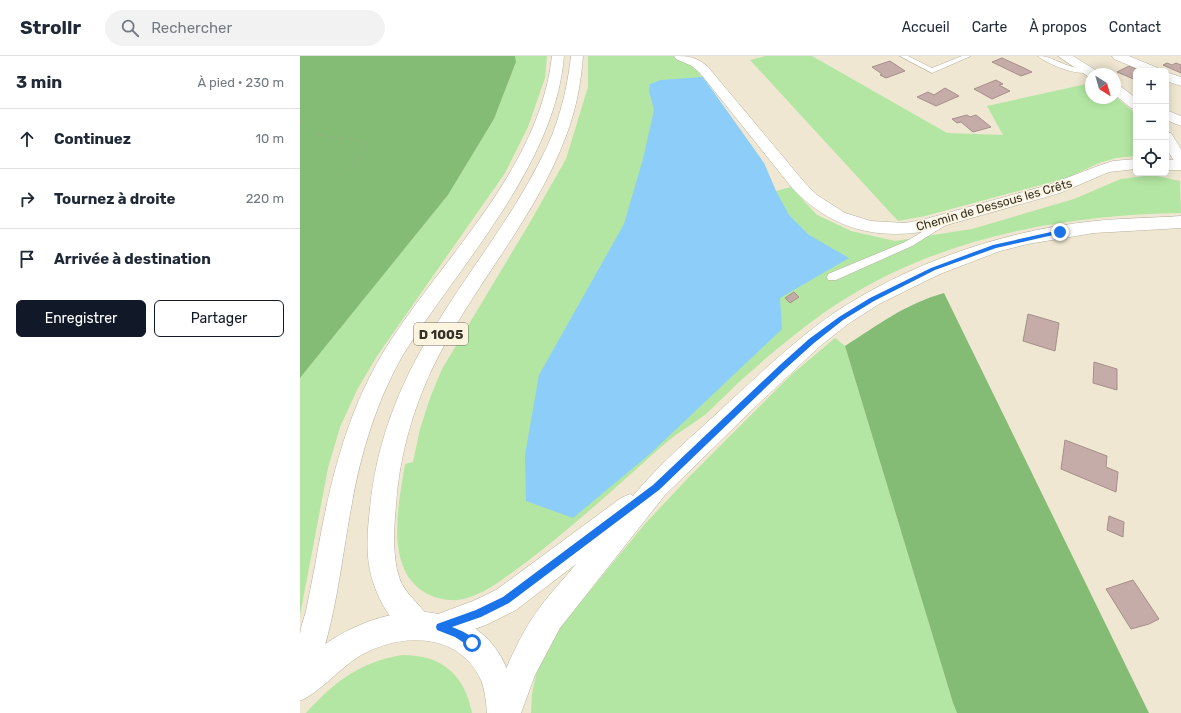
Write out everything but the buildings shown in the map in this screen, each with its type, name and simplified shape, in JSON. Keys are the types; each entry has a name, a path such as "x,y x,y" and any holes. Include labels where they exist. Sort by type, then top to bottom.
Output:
{"main road":[{"name":"D 1005","path":"300,676 316,631 349,458 364,413 381,375 401,342 491,213 526,155 548,105 554,83 558,56"},
{"name":"D 1005","path":"429,626 407,615 390,591 380,562 383,492 392,446 406,402 423,366 448,323 515,221 550,157 565,122 573,92 577,56"},
{"name":"Chemin de Dessous les Crêts","path":"680,56 700,66 806,194 828,212 848,221 878,229 911,228 951,218 1071,184 1108,166 1115,164 1133,164"},
{"path":"1064,56 1085,70"},
{"path":"1118,56 1147,68"},
{"path":"1169,77 1181,82"},
{"path":"1121,94 1135,104"},
{"path":"1169,116 1181,122"},
{"path":"1168,140 1181,160"},
{"path":"1169,165 1181,165"},
{"path":"300,684 313,671 334,655 356,642 378,632 398,626 429,626 478,614 506,600 656,487 748,399 812,341 841,319 872,299 902,283 964,257 995,246 1028,238 1094,227 1181,222"},
{"path":"504,713 523,664 550,618 656,487"},
{"path":"429,626 458,634 472,643 484,657 494,674 504,713"}],"lane":[{"path":"903,56 932,71 968,56"},
{"path":"1041,56 1066,68 1085,72"},
{"path":"832,277 900,249 935,230 951,218"}],"path":[{"path":"300,122 308,130 324,137 356,139 366,143 367,146 365,151 351,169"}],"green space":[{"path":"300,56 515,56 516,62 494,119 448,195 300,378"},
{"path":"515,56 547,56 545,78 528,127 505,173 377,356 357,390 340,427 328,468 300,615 300,378 448,195 494,119 516,62"},
{"path":"588,56 672,56 694,66 764,163 776,191 791,187 817,215 851,231 895,241 972,229 1074,199 1121,179 1145,176 1158,176 1180,181 1181,213 1087,219 1040,226 994,236 949,250 905,267 862,288 822,314 784,343 706,414 668,441 570,527 509,575 493,586 467,598 454,600 436,597 424,592 411,581 403,567 399,551 397,533 398,515 405,464 413,462 420,429 430,398 442,369 566,159 588,87"},
{"path":"766,56 812,56 947,133 1003,135 987,106 1085,84 1085,104 1121,104 1121,101 1133,111 1133,156 1116,158 1099,163 1067,178 925,216 898,221 750,60"},
{"path":"944,293 1149,713 957,713 845,346 904,309"},
{"path":"835,338 845,346 957,713 531,713 532,694 537,670 560,627 644,525 688,478 791,375"},
{"path":"402,655 429,659 440,663 449,669 463,687 472,713 306,713 327,692 349,675 373,663"}],"water":[{"path":"703,77 764,163 776,191 789,215 809,235 849,258 780,298 782,329 651,453 573,518 526,501 525,455 539,375 624,224 643,159 654,110 649,91 650,84 661,80"}],"route":[{"path":"472,643 458,634 440,627 478,614 506,600 656,487 782,367 812,341 841,319 872,299 933,269 995,246 1060,232"}]}
